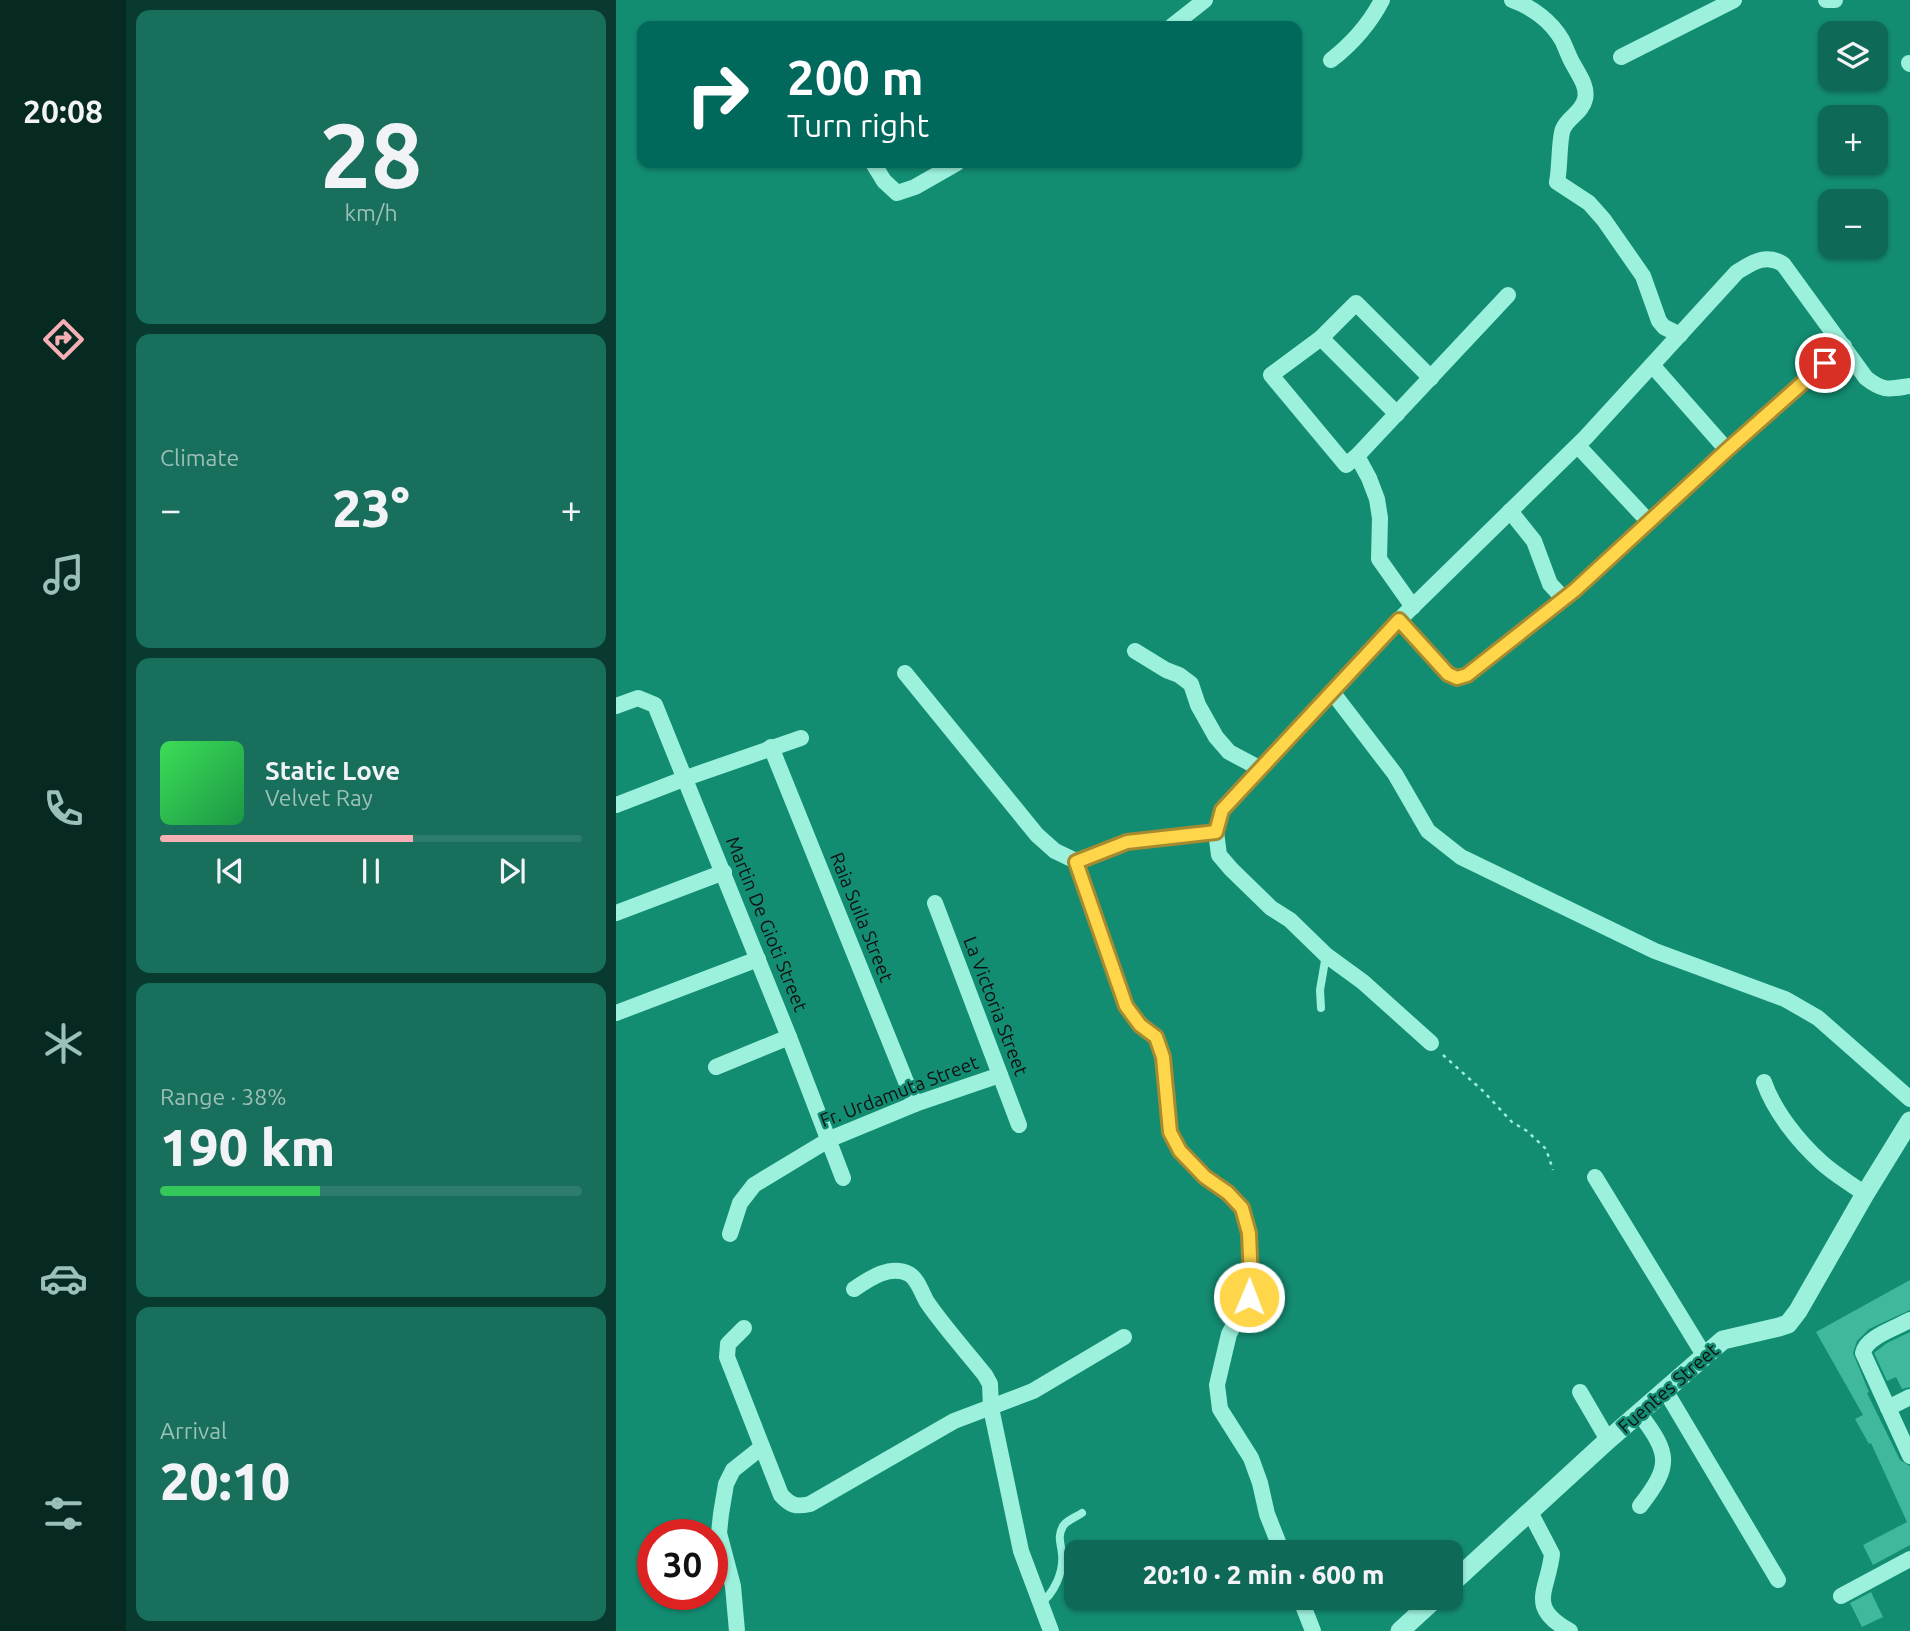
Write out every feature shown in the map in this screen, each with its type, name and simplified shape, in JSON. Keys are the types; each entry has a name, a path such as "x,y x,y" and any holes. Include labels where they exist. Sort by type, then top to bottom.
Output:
{"street":[{"path":"1178,21 1205,0"},
{"path":"1331,60 1351,45 1372,19 1382,0"},
{"path":"1512,0 1527,5 1551,25 1562,39 1584,86 1584,103 1580,111 1564,126 1561,135 1557,182 1598,211 1643,276 1659,321 1664,327 1680,335"},
{"path":"1621,57 1734,0"},
{"path":"1826,0 1835,0"},
{"path":"876,168 884,181 897,193 915,187 948,168"},
{"path":"1431,1043 1363,982 1326,955 1290,920 1270,908 1231,869 1219,855 1216,832 1222,810 1399,620 1578,446 1737,272 1760,259 1769,258 1783,264 1866,378 1886,390 1910,386"},
{"path":"1431,378 1356,303 1321,338 1271,375 1346,465 1357,456 1431,378 1508,295"},
{"path":"1321,338 1397,414"},
{"path":"1399,620 1448,674 1462,678 1564,599 1844,346"},
{"path":"1652,365 1727,450"},
{"path":"1578,446 1649,522"},
{"path":"1357,456 1377,499 1380,518 1379,559 1413,607"},
{"path":"1510,511 1534,541 1550,584 1564,599"},
{"path":"1135,652 1191,684 1198,705 1216,737 1229,752 1261,769"},
{"path":"905,673 1037,835 1055,851 1076,862 1126,1006 1140,1025 1156,1037 1163,1057 1170,1132 1180,1151 1205,1177 1228,1193 1242,1208 1249,1233 1249,1297 1229,1334 1217,1385 1220,1409 1251,1458 1277,1540"},
{"path":"1333,693 1395,774 1429,831 1461,858 1655,951 1785,999 1818,1018 1910,1099"},
{"name":"Martin De Gioti Street","path":"616,706 638,698 655,705 724,872 843,1178"},
{"path":"616,805 801,738"},
{"name":"Raia Suila Street","path":"771,747 915,1104"},
{"path":"1076,862 1127,842 1216,832"},
{"path":"616,913 724,872"},
{"name":"La Victoria Street","path":"935,903 1019,1125"},
{"path":"616,1013 758,959"},
{"path":"716,1067 789,1037"},
{"name":"Fr. Urdamuta Street","path":"730,1234 740,1203 754,1185 830,1139 915,1104 1000,1075"},
{"path":"1764,1082 1769,1096 1806,1146 1822,1163 1865,1194"},
{"name":"Fuentes Street","path":"1463,1573 1608,1440 1723,1340 1788,1324 1910,1121"},
{"path":"1595,1177 1704,1355"},
{"path":"854,1289 877,1275 894,1271 908,1273 914,1278 927,1302 985,1375 990,1384 991,1408 1021,1551 1051,1631"},
{"path":"1910,1320 1869,1342 1863,1353 1910,1457"},
{"path":"744,1328 728,1344 726,1357 781,1495 790,1505 800,1506 810,1504 954,1421 1033,1391 1124,1337"},
{"path":"1665,1391 1778,1580"},
{"path":"1580,1392 1608,1440"},
{"path":"1888,1408 1910,1397"},
{"path":"1639,1413 1654,1434 1664,1457 1660,1481 1640,1506"},
{"path":"737,1631 733,1586 719,1533 721,1514 726,1484 733,1470 762,1447"},
{"path":"1530,1511 1552,1554 1544,1589 1544,1608 1548,1617 1570,1631"},
{"path":"1841,1596 1910,1559"},
{"path":"1305,1610 1314,1631"},
{"path":"1400,1631 1423,1610"}],"lane":[{"path":"1321,1008 1320,990 1326,955"},
{"path":"1039,1604 1047,1599 1061,1569 1059,1539 1065,1524 1082,1513"}],"path":[{"path":"1431,1043 1512,1122 1527,1131 1546,1149 1553,1170"}],"building":[{"path":"1910,1280 1910,1310 1869,1329 1857,1341 1853,1353 1869,1392 1867,1393 1900,1460 1910,1466 1910,1545 1873,1565 1863,1545 1907,1522 1871,1443 1869,1444 1855,1419 1863,1415 1816,1332"},
{"path":"1910,1332 1910,1387 1902,1389 1896,1377 1887,1381 1874,1353"},
{"path":"1871,1592 1883,1617 1862,1627 1850,1603"}],"route":[{"path":"1249,1297 1249,1233 1242,1208 1228,1193 1205,1177 1180,1151 1170,1132 1163,1057 1156,1037 1140,1025 1126,1006 1076,862 1127,842 1216,832 1222,810 1399,620 1448,674 1457,678 1467,675 1575,590 1825,363"}]}
